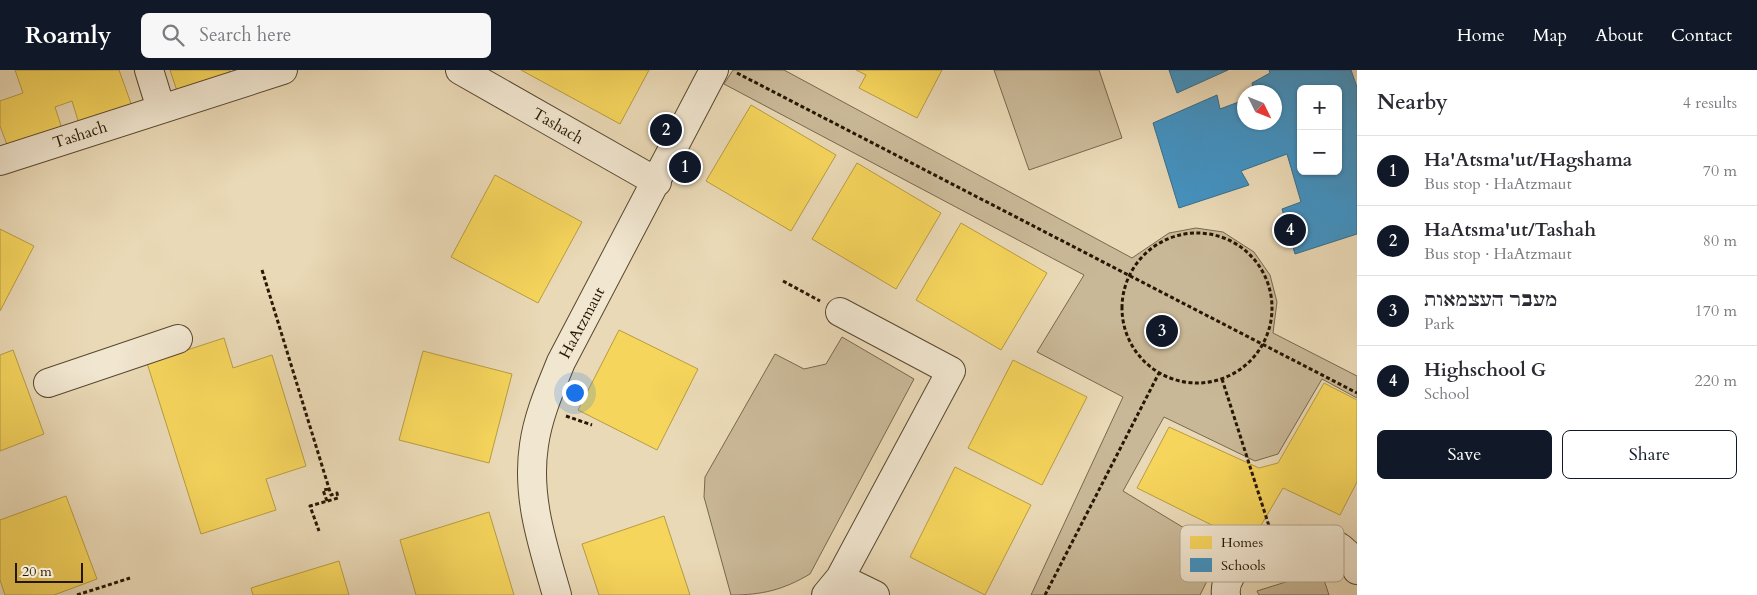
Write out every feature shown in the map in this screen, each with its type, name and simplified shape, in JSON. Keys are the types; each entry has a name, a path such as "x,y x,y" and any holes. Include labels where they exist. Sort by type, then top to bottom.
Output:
{"street":[{"path":"149,70 161,109"},
{"name":"Tashach","path":"0,161 283,70"},
{"name":"Tashach","path":"460,70 657,182"},
{"name":"HaAtzmaut","path":"557,595 536,521 533,494 534,445 539,422 561,362 714,70"},
{"path":"840,312 951,371 833,586 875,595"},
{"path":"48,383 178,339"},
{"path":"1344,551 1354,562 1357,570"},
{"path":"1226,595 1225,586 1227,582"}],"path":[{"path":"732,70 1357,393"},
{"path":"1186,233 1210,233 1232,241 1252,255 1265,275 1272,298 1271,322 1263,344 1252,359 1239,371 1222,379 1194,382 1179,381 1159,373 1142,359 1129,340 1123,319 1123,297 1130,275 1143,255 1162,241 1186,233"},
{"path":"262,270 331,495 337,493 338,498 310,506 319,531"},
{"path":"783,281 840,312"},
{"path":"1045,595 1159,373"},
{"path":"1222,379 1269,525"},
{"path":"566,416 592,425"},
{"path":"327,501 324,490 329,489"},
{"path":"77,595 130,578"}],"shaded area":[{"path":"733,70 784,70 1132,258 1169,233 1196,228 1223,232 1254,252 1270,275 1277,302 1273,333 1357,376 1357,398 1322,379 1278,454 1255,461 1164,417 1123,491 1180,526 1180,582 1206,582 1200,595 1031,595 1123,397 1037,352 1084,275 724,84"},
{"path":"994,70 1099,70 1122,138 1029,170"},
{"path":"842,337 914,379 810,574 781,588 753,594 731,595 704,497 705,477 775,354 804,369 826,364"},
{"path":"1286,582 1325,582 1329,595 1259,595 1257,591"}],"building: Homes":[{"path":"15,70 119,70 133,109 80,127 72,101 55,107 63,132 9,150 0,126 0,101 23,93"},
{"path":"170,70 229,70 231,76 178,94"},
{"path":"521,70 649,70 620,124"},
{"path":"856,70 942,70 917,118 859,88 866,75"},
{"path":"751,105 836,155 791,231 706,181"},
{"path":"857,163 941,213 896,289 812,239"},
{"path":"495,175 582,222 538,303 451,257"},
{"path":"961,223 1047,273 1001,350 916,300"},
{"path":"0,229 34,246 0,311"},
{"path":"619,330 698,369 657,450 578,410"},
{"path":"224,338 233,368 272,355 306,466 266,479 276,510 201,534 147,363"},
{"path":"13,350 44,434 0,451 0,355"},
{"path":"423,351 512,374 489,463 399,440"},
{"path":"1013,360 1087,397 1042,485 968,448"},
{"path":"1324,383 1357,400 1357,482 1340,515 1283,488 1261,525 1212,525 1137,488 1169,427 1259,468 1278,463"},
{"path":"955,467 1031,505 985,595 910,557"},
{"path":"66,496 97,579 54,595 5,595 0,580 0,520"},
{"path":"489,512 514,595 416,595 400,540"},
{"path":"664,516 690,595 599,595 582,544"},
{"path":"339,561 349,595 253,595 251,588"}],"building: Schools":[{"path":"1169,70 1228,70 1177,93"},
{"path":"1269,70 1351,70 1357,87 1357,234 1295,254 1282,209 1301,202 1287,154 1241,171 1249,185 1179,208 1153,123 1217,95 1220,109 1237,103 1237,130 1282,130 1282,85 1252,85 1252,83 1270,73"}],"place":[{"name":"HaAtsma'ut/Tashah","path":"666,130"},
{"name":"Ha'Atsma'ut/Hagshama","path":"685,167"},
{"name":"Highschool G","path":"1290,230"},
{"name":"מעבר העצמאות","path":"1162,331"}]}
